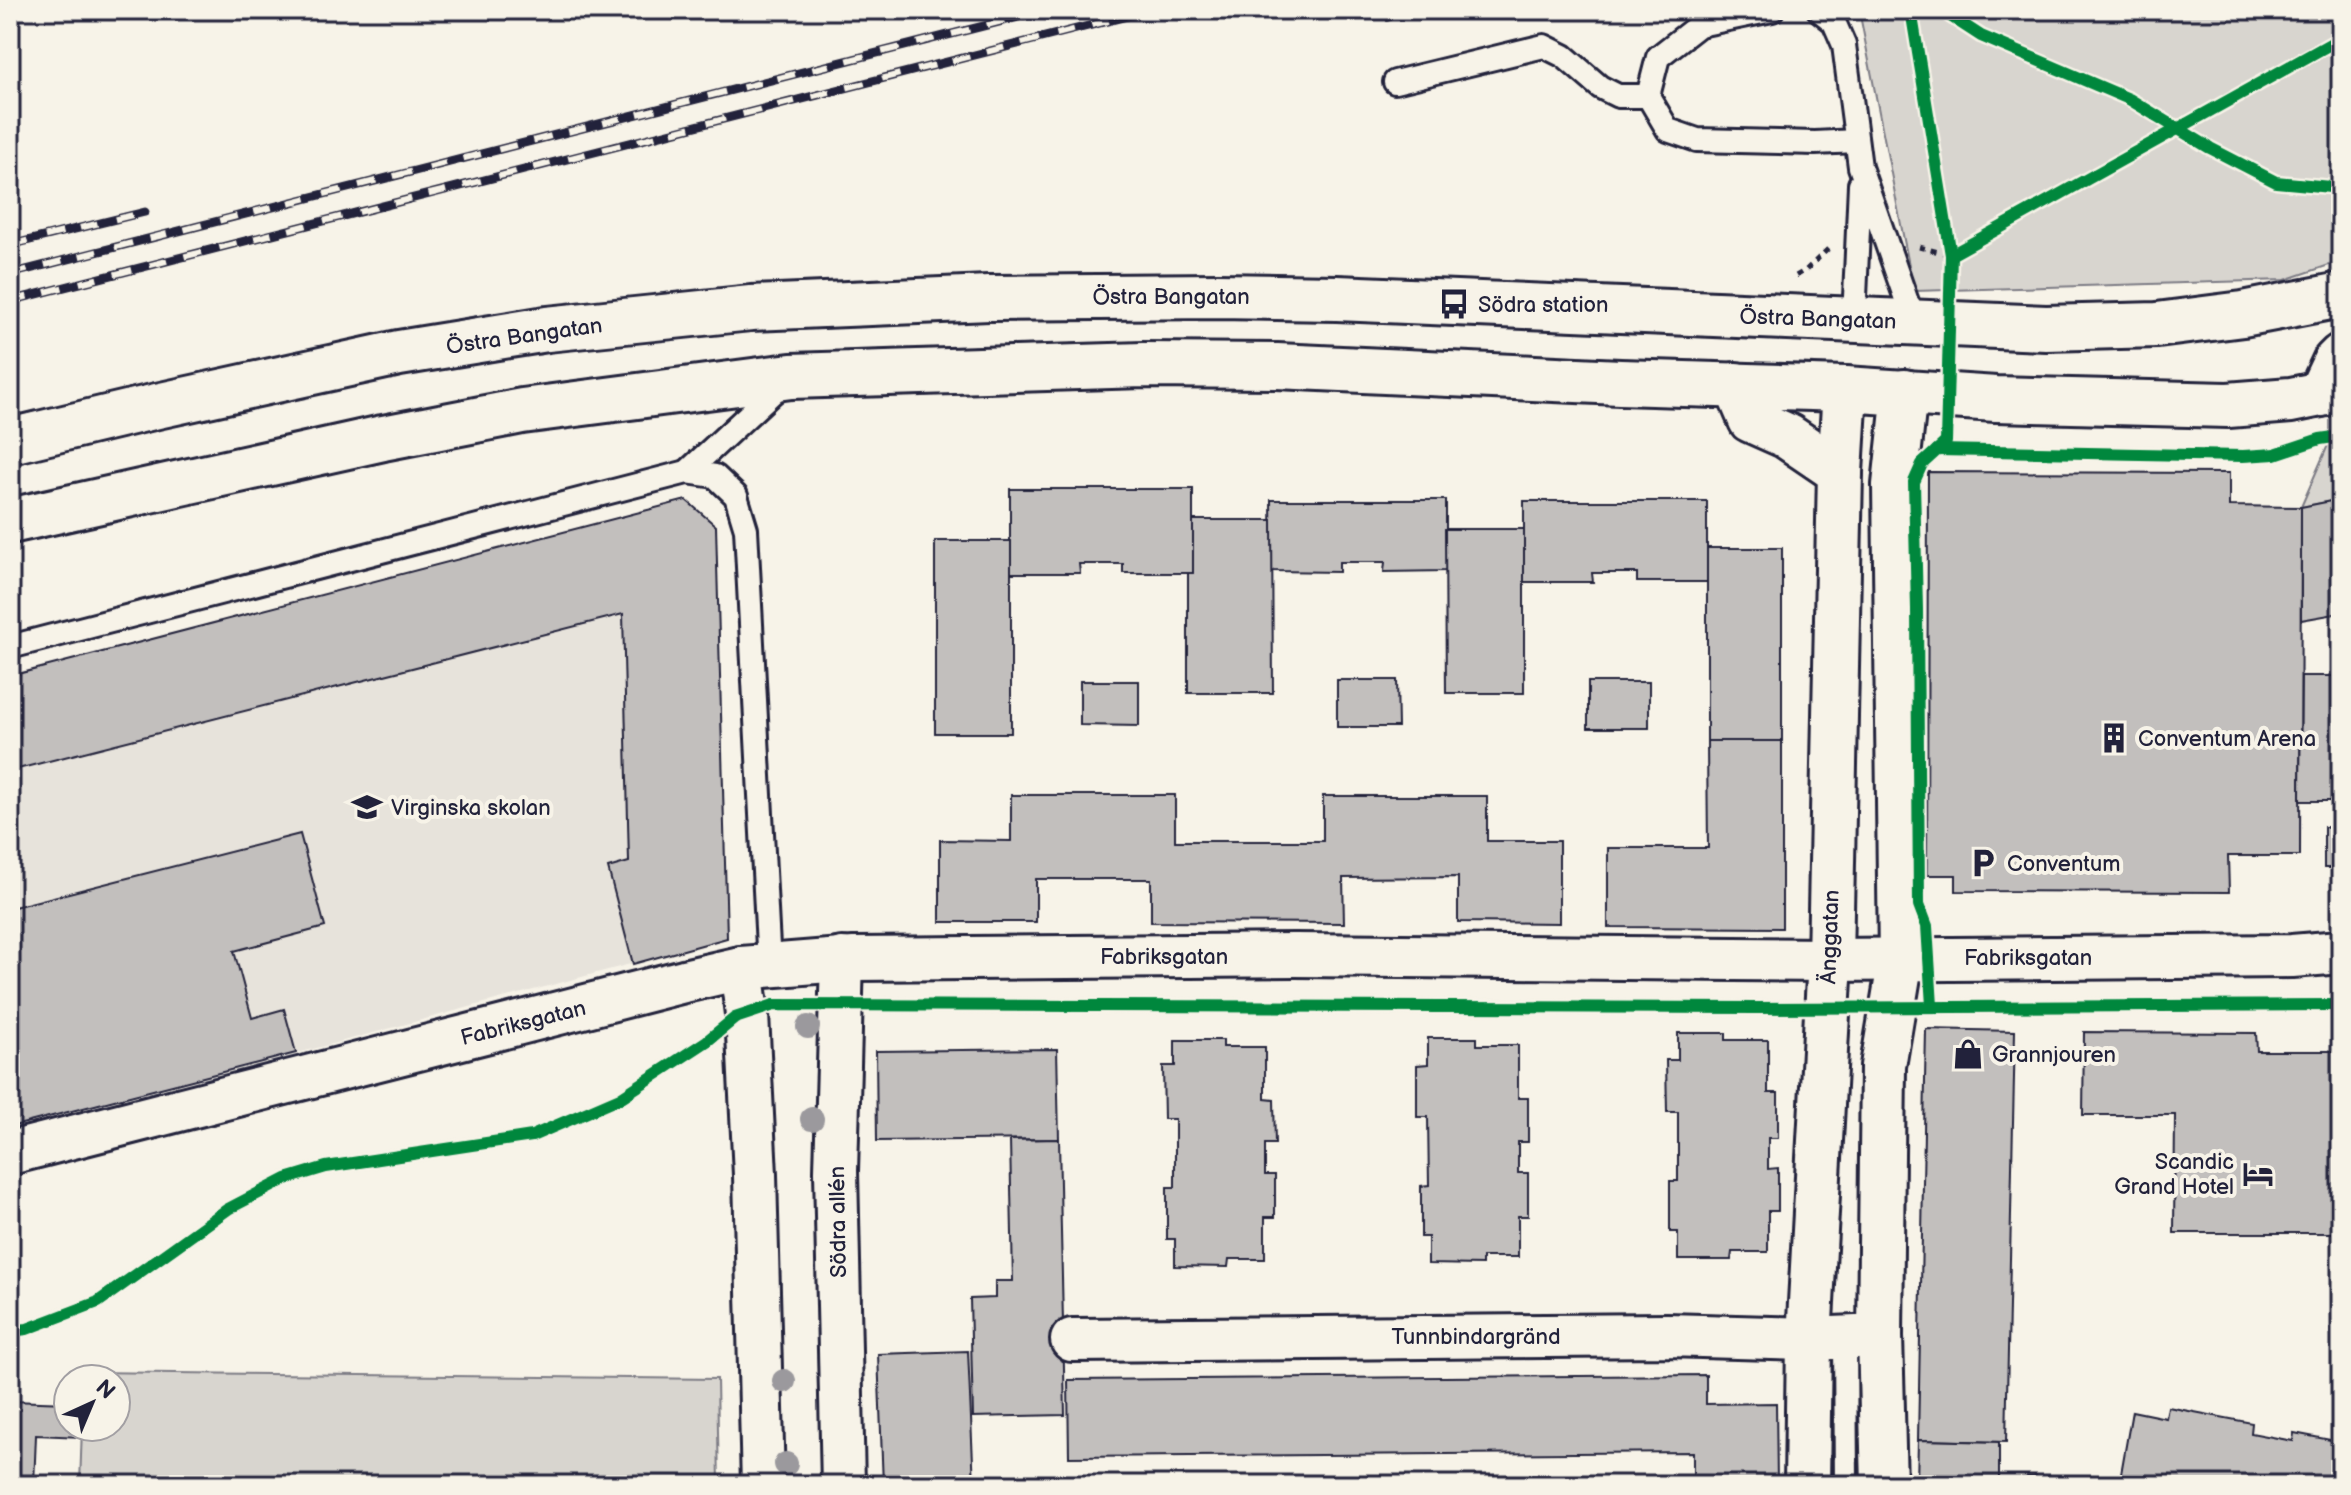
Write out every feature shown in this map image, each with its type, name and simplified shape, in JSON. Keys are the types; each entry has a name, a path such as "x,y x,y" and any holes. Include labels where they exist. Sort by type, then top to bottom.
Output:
{"main road":[{"name":"Östra Bangatan","path":"10,441 399,353 547,329 751,308 989,298 1218,296 1337,298 2046,328 2157,325 2243,314 2341,295"},
{"name":"Änggatan","path":"1854,320 1845,389 1840,472 1830,960 1845,1337 1884,1485"},
{"name":"Änggatan","path":"1807,1485 1845,1337 1901,958 1895,485 1905,392 1932,323"},
{"path":"10,521 383,438 522,411 791,376 1143,365 1262,366 1845,389 2039,401 2228,405 2291,400 2330,392 2335,362 2341,356"},
{"path":"1736,385 1751,420 1787,436 1840,472"}],"street":[{"name":"Fabriksgatan","path":"10,1153 755,967 842,959 1327,955 1830,960 2292,956 2341,952"},
{"name":"Södra allén","path":"842,959 836,1171 843,1485"},
{"path":"755,967 747,1014 755,1175 763,1485"},
{"name":"Tunnbindargränd","path":"1072,1340 1667,1335 1845,1337"}],"lane":[{"path":"1772,10 1699,25 1658,57 1648,96 1668,130 1697,140 1856,141"},
{"path":"1819,10 1834,22 1844,45 1860,167 1883,237 1932,323"},
{"path":"1395,82 1544,46 1564,56 1600,87 1618,96 1648,96"},
{"path":"1854,320 1860,167"},
{"path":"687,472 791,376"},
{"path":"10,647 687,472 715,476 736,496 746,529 755,967"},
{"path":"1845,1337 1846,1485"}],"path":[{"path":"1382,10 1384,20 1422,10"},
{"path":"1787,277 1806,270 1840,237 1858,235"},
{"path":"1883,237 1951,255 1964,248"},
{"path":"1932,323 1951,255 1949,240"}],"shaded area":[{"path":"1859,10 2341,10 2341,261 2285,280 1914,291"},
{"path":"2341,421 2341,499 2301,507 2338,422"},
{"name":"Virginska skolan","path":"686,501 716,526 727,938 10,1127 10,676"},
{"path":"132,1373 717,1379 719,1485 80,1485 81,1443 132,1443"}],"building":[{"name":"Conventum Arena","path":"1928,472 2229,473 2229,506 2301,507 2300,856 2228,856 2229,892 1956,891 1956,875 1927,875"},
{"path":"1010,489 1193,489 1193,573 1123,573 1123,564 1079,564 1080,573 1010,573"},
{"path":"2341,499 2341,613 2301,620 2301,507"},
{"path":"686,500 716,526 727,938 633,964 608,868 629,862 623,614 10,771 10,676"},
{"path":"1271,500 1446,500 1446,571 1384,572 1385,562 1339,562 1339,572 1272,571"},
{"path":"1524,501 1707,501 1707,582 1637,582 1637,573 1592,573 1593,582 1524,582"},
{"path":"1193,520 1272,520 1273,693 1188,693 1188,573 1193,573"},
{"path":"1445,529 1524,529 1524,693 1446,693"},
{"path":"935,541 1011,541 1011,733 935,733"},
{"path":"1707,548 1782,548 1782,741 1707,741"},
{"path":"2301,676 2341,676 2341,801 2300,801"},
{"path":"1337,680 1397,680 1398,727 1337,727"},
{"path":"1080,681 1139,681 1139,726 1080,725"},
{"path":"1588,682 1649,682 1649,728 1588,728"},
{"path":"1707,741 1782,741 1782,928 1608,927 1608,848 1708,848"},
{"path":"1011,795 1175,795 1175,841 1323,841 1323,796 1487,796 1487,841 1559,841 1559,923 1458,922 1458,877 1343,878 1344,923 1151,922 1151,879 1036,879 1036,922 940,922 940,840 1011,841"},
{"path":"2324,827 2341,827 2341,868 2324,868"},
{"path":"300,834 325,927 234,951 252,1018 284,1009 296,1053 10,1127 10,908"},
{"path":"1926,1029 2015,1031 2006,1442 1918,1440"},
{"name":"Scandic Grand Hotel","path":"2084,1032 2256,1033 2257,1051 2341,1051 2341,1233 2174,1233 2175,1115 2083,1115"},
{"path":"1678,1033 1726,1033 1726,1040 1768,1040 1768,1093 1778,1093 1778,1138 1768,1138 1768,1169 1778,1168 1778,1211 1768,1211 1768,1252 1732,1252 1731,1260 1678,1260 1678,1232 1670,1232 1670,1181 1678,1181 1678,1112 1667,1112 1666,1060 1678,1060"},
{"path":"1428,1038 1477,1038 1477,1045 1518,1045 1518,1098 1528,1098 1528,1142 1518,1142 1518,1173 1528,1173 1528,1216 1518,1216 1518,1257 1482,1257 1482,1265 1428,1264 1428,1237 1421,1237 1421,1186 1429,1185 1428,1117 1417,1117 1417,1065 1428,1064"},
{"path":"1175,1040 1223,1040 1223,1047 1265,1047 1265,1099 1274,1100 1275,1144 1265,1144 1265,1175 1275,1175 1275,1217 1265,1217 1265,1259 1229,1259 1228,1267 1175,1266 1175,1239 1167,1239 1167,1187 1175,1187 1175,1119 1164,1119 1163,1066 1175,1066"},
{"path":"1057,1049 1059,1139 877,1141 876,1051"},
{"path":"1059,1139 1065,1415 973,1417 970,1299 995,1298 995,1281 1013,1281 1010,1140"},
{"path":"968,1351 974,1485 883,1485 878,1354"},
{"path":"1706,1375 1706,1404 1776,1403 1777,1485 1693,1485 1693,1452 1069,1457 1068,1380"},
{"path":"10,1401 52,1402 52,1436 36,1435 34,1485 10,1485"},
{"path":"2168,1407 2252,1423 2251,1433 2293,1441 2294,1433 2341,1442 2341,1485 2119,1485 2132,1411 2166,1418"},
{"path":"1918,1440 1999,1442 1999,1485 1917,1485"},
{"path":"2036,1476 2042,1485 2022,1485 2027,1477"}],"railway":[{"path":"10,274 1046,10"},
{"path":"10,301 1151,10"},
{"path":"10,245 145,212"}],"cycle path":[{"path":"1911,10 1951,255 1946,442 1922,464 1914,482 1919,905 1927,926 1932,1006"},
{"path":"1941,10 1981,36 2129,99 2210,148 2276,182 2341,188"},
{"path":"1951,255 2341,38"},
{"path":"1937,450 2243,456 2275,454 2320,439 2341,436"},
{"path":"10,1331 27,1329 98,1302 228,1209 286,1179 326,1167 532,1136 620,1098 707,1041 735,1018 774,1005 1758,1008 2341,1005"}],"place":[{"name":"Södra station","path":"1454,304"},
{"name":"Conventum Arena","path":"2114,738"},
{"name":"Virginska skolan","path":"367,807"},
{"name":"Conventum","path":"1983,863"},
{"name":"Grannjouren","path":"1968,1054"},
{"name":"Scandic Grand Hotel","path":"2258,1174"}]}
